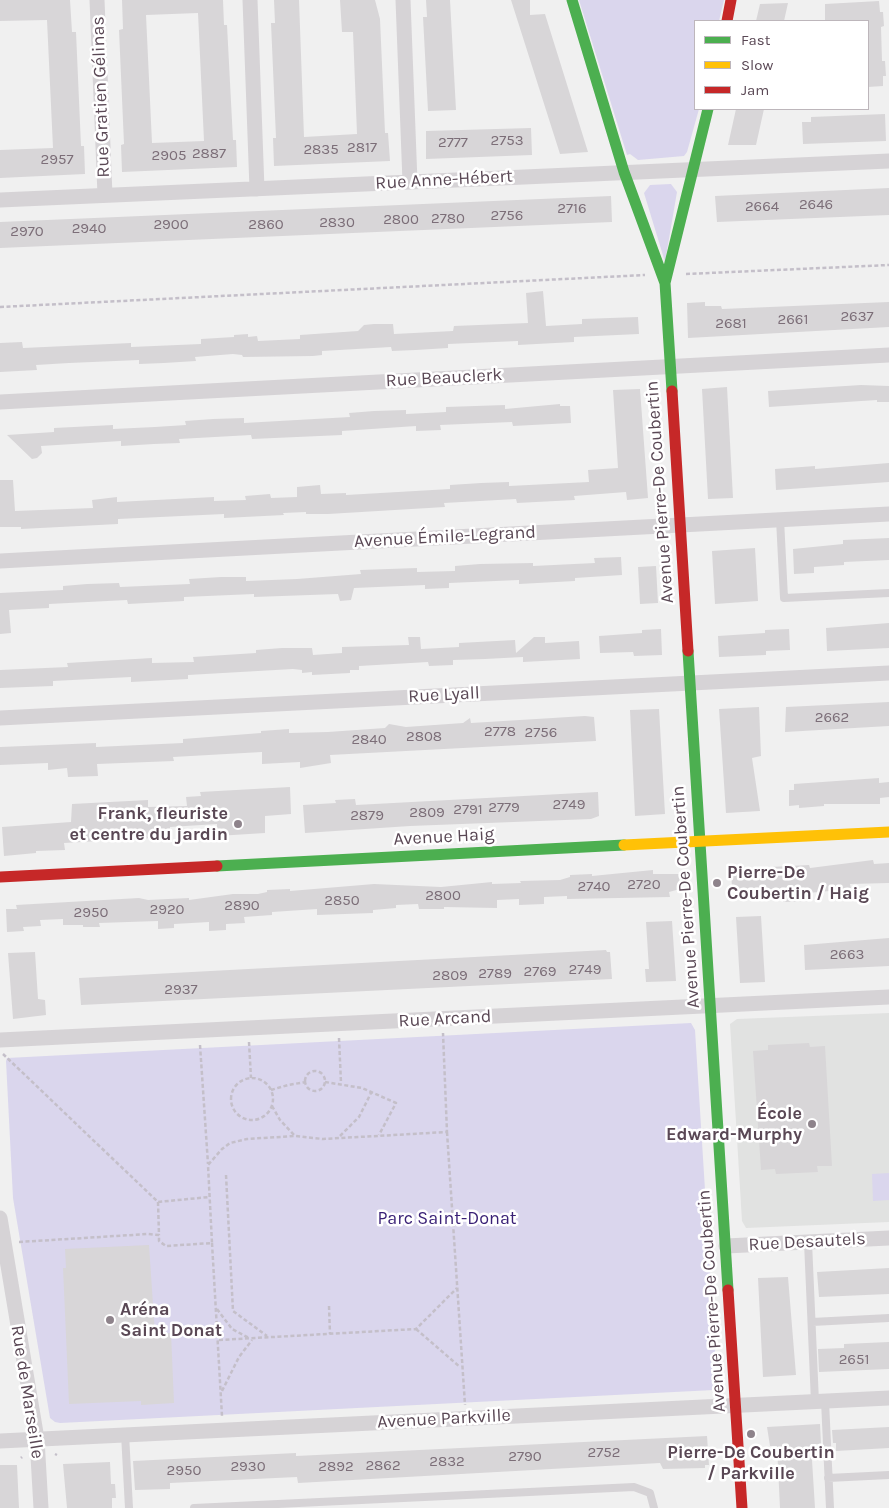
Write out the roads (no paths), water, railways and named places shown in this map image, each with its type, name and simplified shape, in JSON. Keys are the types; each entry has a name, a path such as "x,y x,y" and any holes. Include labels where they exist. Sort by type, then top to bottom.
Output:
{"street":[{"name":"Rue Gratien Gélinas","path":"97,0 105,195"},
{"path":"250,0 257,188"},
{"path":"402,0 410,182"},
{"name":"Avenue Pierre-De Coubertin","path":"572,0 624,172 665,283 742,1508"},
{"path":"727,20 731,0"},
{"name":"Avenue Pierre-De Coubertin","path":"665,283 708,110"},
{"name":"Rue Anne-Hébert","path":"0,200 889,161"},
{"name":"Rue Beauclerk","path":"0,402 889,356"},
{"name":"Avenue Émile-Legrand","path":"0,561 889,514"},
{"name":"Rue Lyall","path":"0,718 889,673"},
{"name":"Avenue Haig","path":"0,877 889,832"},
{"name":"Rue Arcand","path":"1,1047 710,1005 889,997"},
{"name":"Rue de Marseille","path":"0,1218 5,1280 37,1439 41,1508"},
{"name":"Rue Desautels","path":"726,1246 889,1238"},
{"name":"Avenue Parkville","path":"0,1441 889,1398"}],"lane":[{"path":"780,519 784,598 889,593"},
{"path":"808,1242 812,1322 830,1508"},
{"path":"812,1322 889,1318"},
{"path":"125,1434 129,1508"},
{"path":"828,1478 889,1475"},
{"path":"194,1508 634,1486 650,1493 654,1508"}],"place":[{"name":"Frank, fleuriste et centre du jardin","path":"238,824"},
{"name":"Pierre-De Coubertin / Haig","path":"717,883"},
{"name":"École Edward-Murphy","path":"812,1124"},
{"name":"Aréna Saint Donat","path":"110,1320"},
{"name":"Pierre-De Coubertin / Parkville","path":"751,1434"}],"park label":[{"name":"Parc Saint-Donat","path":"447,1219"}]}
